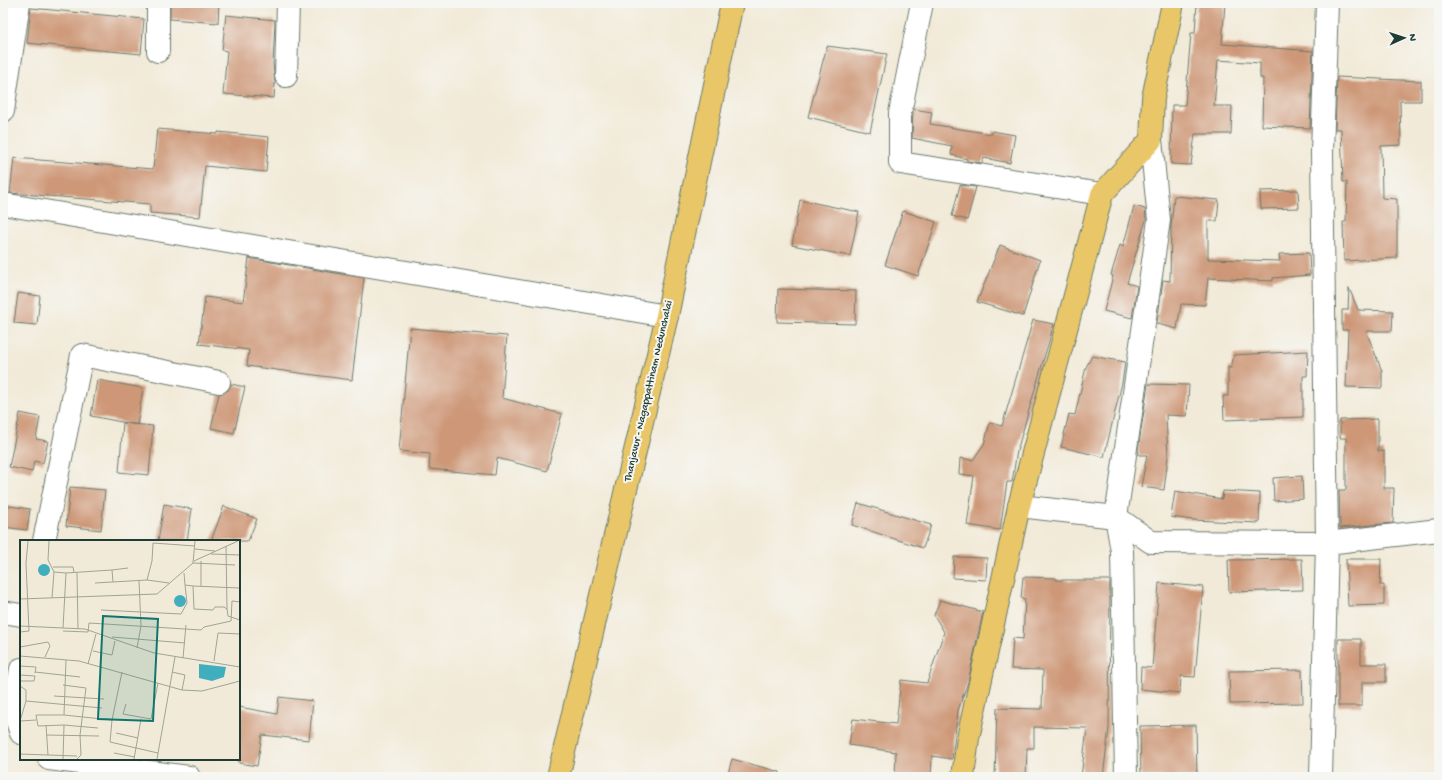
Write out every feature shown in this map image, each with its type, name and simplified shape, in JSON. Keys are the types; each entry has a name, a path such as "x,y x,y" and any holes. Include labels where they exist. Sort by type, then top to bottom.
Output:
{"main road":[{"name":"Thanjavur - Nagappattinam Nedunchalai","path":"558,777 667,316 732,3"},
{"path":"963,777 968,738 1019,506 1102,194 1151,140 1153,98 1174,3"}],"street":[{"path":"3,110 19,3"},
{"path":"158,3 158,51"},
{"path":"286,76 288,3"},
{"path":"922,3 900,113 900,163 1102,194"},
{"path":"1321,777 1326,544 1322,152 1327,3"},
{"path":"1126,777 1122,551 1116,517 1159,220 1151,140"},
{"path":"3,204 667,316"},
{"path":"44,540 82,355 219,382"},
{"path":"1019,506 1116,517 1151,542 1326,544 1439,530"},
{"path":"3,612 20,615"},
{"path":"20,674 13,710 20,730"},
{"path":"57,760 189,777"}],"building":[{"path":"170,3 219,3 218,23 170,19"},
{"path":"1197,3 1225,3 1222,44 1313,51 1310,128 1262,126 1263,78 1260,78 1260,63 1218,60 1214,106 1232,106 1231,134 1195,134 1191,165 1171,164 1172,105 1185,105 1191,33 1195,33"},
{"path":"31,8 144,19 141,54 27,43"},
{"path":"226,15 275,20 273,63 275,83 274,98 223,94 227,51 222,50"},
{"path":"827,46 887,54 870,132 808,117"},
{"path":"1337,77 1421,81 1421,101 1400,101 1401,145 1381,146 1382,198 1397,199 1397,258 1344,261 1343,222 1346,222 1347,182 1343,182 1341,129 1335,129"},
{"path":"913,109 932,112 930,124 992,134 992,131 1015,135 1010,163 984,158 982,163 967,161 967,159 951,155 952,146 912,138"},
{"path":"157,129 218,134 218,132 269,137 266,172 205,166 200,217 150,213 150,204 10,193 14,158 153,169"},
{"path":"960,185 976,187 967,220 952,216"},
{"path":"1298,190 1299,208 1261,209 1260,191"},
{"path":"1174,196 1219,200 1217,221 1208,221 1208,259 1280,261 1279,254 1309,253 1310,275 1273,278 1273,281 1208,278 1205,305 1181,304 1177,329 1157,324 1163,280 1170,281 1171,227"},
{"path":"800,200 859,212 850,256 792,245"},
{"path":"1134,206 1145,209 1146,220 1127,283 1137,286 1132,318 1104,311 1113,276 1111,275 1120,245 1123,247"},
{"path":"903,211 936,222 918,276 885,265"},
{"path":"1000,245 1040,260 1023,316 977,302"},
{"path":"249,258 364,278 352,380 247,366 249,350 199,344 205,297 243,302"},
{"path":"1349,288 1358,310 1393,311 1392,331 1366,331 1382,371 1382,388 1346,387 1348,330 1342,330 1342,310 1348,310"},
{"path":"778,289 856,291 855,324 777,322"},
{"path":"18,293 40,296 37,325 14,323"},
{"path":"1033,320 1054,324 1017,451 1012,482 1007,482 1000,530 967,525 974,476 959,474 960,458 973,460 984,444 990,423 1002,426"},
{"path":"410,328 507,336 502,398 562,414 547,471 497,458 495,475 429,469 430,454 399,451"},
{"path":"1308,351 1307,376 1303,376 1303,417 1224,420 1223,396 1228,396 1228,367 1231,368 1234,355"},
{"path":"1092,356 1125,362 1122,383 1104,457 1061,447 1069,414 1075,415 1086,367"},
{"path":"97,380 143,388 137,425 91,416"},
{"path":"231,384 245,387 234,433 211,428 219,394 228,390"},
{"path":"1148,384 1189,385 1187,416 1166,415 1168,457 1164,490 1141,487 1147,455 1139,455 1138,450"},
{"path":"20,413 40,417 36,439 48,441 43,463 34,461 32,472 9,467"},
{"path":"1378,419 1378,451 1384,451 1384,488 1394,488 1393,523 1340,528 1339,490 1346,490 1346,438 1340,438 1340,420"},
{"path":"123,423 153,426 149,475 119,472"},
{"path":"1302,476 1303,499 1274,501 1273,478"},
{"path":"70,487 105,490 101,530 66,526"},
{"path":"1175,491 1222,499 1223,491 1260,493 1259,523 1193,520 1171,517"},
{"path":"858,503 931,525 923,548 852,525"},
{"path":"164,504 192,509 187,540 158,540"},
{"path":"3,505 30,509 27,530 3,527"},
{"path":"224,506 257,519 248,541 211,540"},
{"path":"954,557 987,558 986,580 953,578"},
{"path":"1302,559 1303,590 1229,592 1228,560"},
{"path":"1346,559 1381,559 1380,585 1384,585 1384,605 1348,606"},
{"path":"1023,577 1056,578 1056,580 1110,580 1109,728 1103,777 1081,777 1087,728 1034,727 1034,748 1027,748 1026,777 995,777 997,708 1042,709 1043,670 1011,669 1013,638 1023,639 1025,599 1021,598"},
{"path":"1159,583 1203,587 1195,677 1181,676 1180,693 1140,689 1141,667 1152,668"},
{"path":"940,600 983,612 968,682 958,710 952,759 932,756 931,777 895,777 896,752 849,745 853,719 896,724 901,680 927,683 944,632 934,615"},
{"path":"1338,639 1361,639 1361,664 1386,664 1386,682 1362,682 1362,706 1338,706"},
{"path":"1302,670 1303,703 1230,704 1229,671"},
{"path":"279,697 313,701 309,740 262,735 257,766 239,763 240,707 277,714"},
{"path":"1196,725 1197,777 1141,777 1140,726"},
{"path":"732,759 780,772 779,777 727,777"}]}
